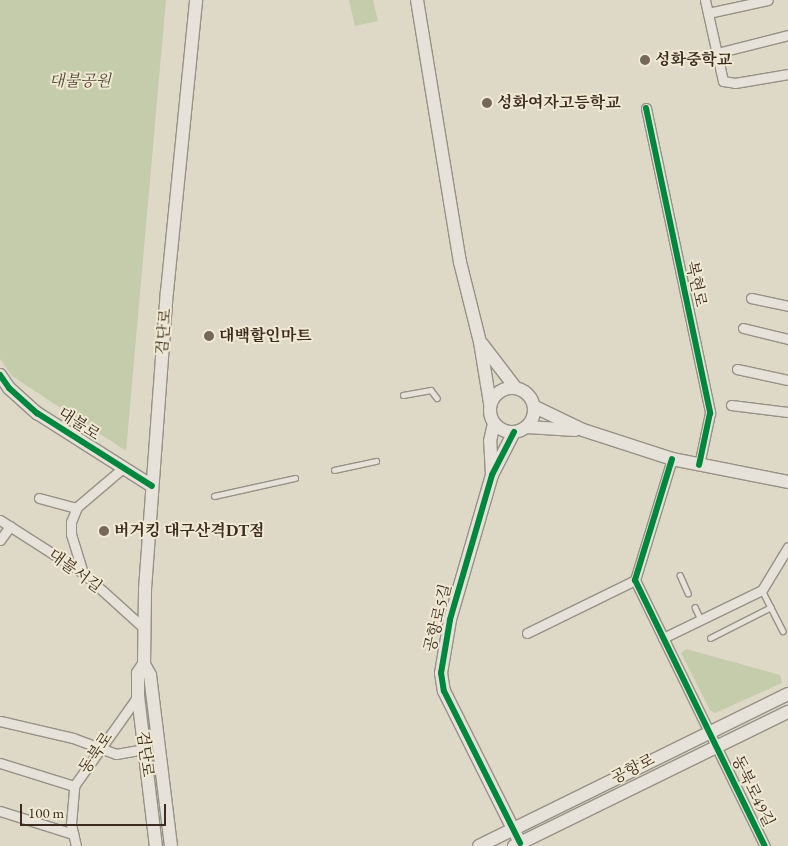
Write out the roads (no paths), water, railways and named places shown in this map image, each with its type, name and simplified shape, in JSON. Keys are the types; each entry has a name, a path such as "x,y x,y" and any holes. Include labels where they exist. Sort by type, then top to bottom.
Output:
{"main road":[{"name":"검단로","path":"171,846 150,675 144,664 145,629 152,486 196,0"},
{"path":"417,0 460,262 480,342 490,403 489,410 494,424 490,441 492,475"},
{"path":"480,342 514,387 528,394 535,407 583,430 672,459 788,482"},
{"name":"대불로","path":"0,375 9,388 37,413 152,486"},
{"path":"490,403 500,391 514,387"},
{"path":"527,427 535,407"},
{"path":"494,424 514,432"},
{"path":"492,475 514,432 527,427 583,430"},
{"name":"공항로5길","path":"492,475 450,620 441,673 444,691 513,829 517,845"},
{"name":"검단로","path":"144,664 138,673 138,696 156,846"},
{"name":"공항로","path":"479,846 710,730 788,694"},
{"name":"공항로","path":"517,845 788,712"}],"street":[{"path":"705,0 724,81 735,83 788,74"},
{"path":"708,13 768,0"},
{"path":"717,54 788,35"},
{"name":"복현로","path":"646,108 710,413 699,465"},
{"path":"751,298 788,306"},
{"path":"743,328 788,339"},
{"path":"737,369 788,380"},
{"path":"731,405 788,412"},
{"path":"527,633 635,580 672,459"},
{"path":"83,573 71,534 77,508 122,468"},
{"path":"40,498 77,508"},
{"name":"대불서길","path":"0,520 83,573 145,629"},
{"path":"0,540 10,526"},
{"path":"662,638 762,590 788,547"},
{"name":"동북로49길","path":"635,580 662,638 710,730 716,747 765,846"},
{"name":"동북로","path":"76,846 73,834 74,786 99,748 138,696"},
{"path":"0,721 116,754 145,749"},
{"path":"0,763 74,786"},
{"path":"0,811 73,834"}],"lane":[{"path":"403,395 430,390 437,398"},
{"path":"334,470 376,461"},
{"path":"214,496 295,478"},
{"path":"680,575 688,593"},
{"path":"762,590 783,631"},
{"path":"695,607 700,620"},
{"path":"710,638 771,607"}],"place":[{"name":"성화중학교","path":"645,60"},
{"name":"성화여자고등학교","path":"487,103"},
{"name":"대백할인마트","path":"209,336"},
{"name":"버거킹 대구산격DT점","path":"104,531"}],"park label":[{"name":"대불공원","path":"80,81"}]}
